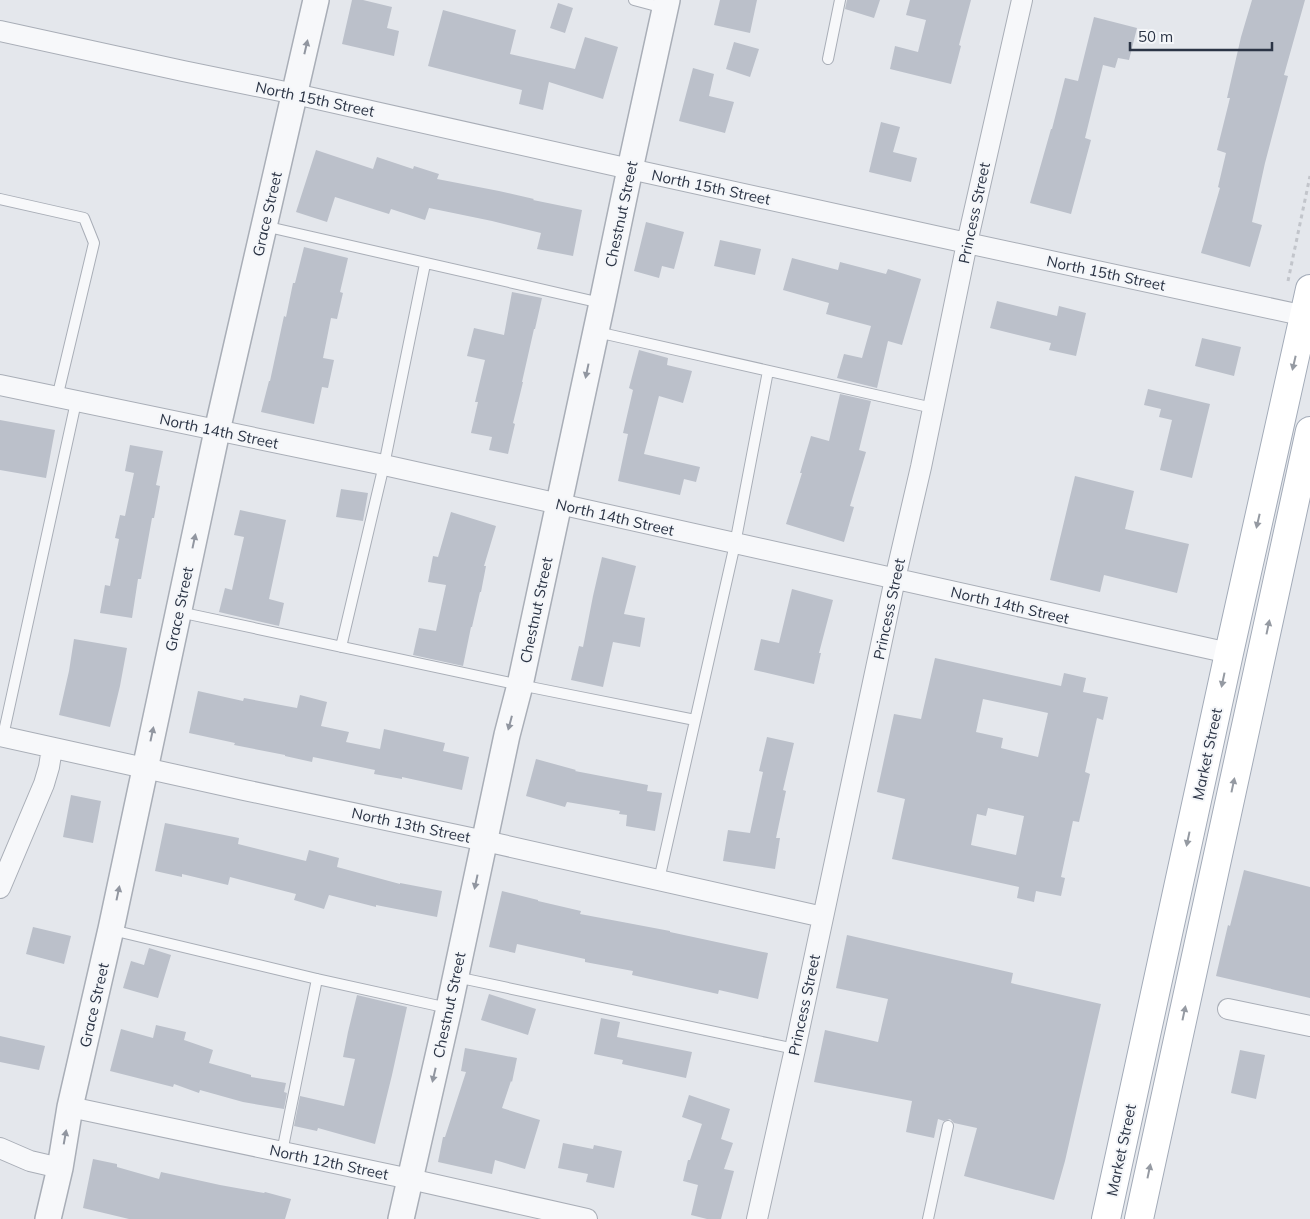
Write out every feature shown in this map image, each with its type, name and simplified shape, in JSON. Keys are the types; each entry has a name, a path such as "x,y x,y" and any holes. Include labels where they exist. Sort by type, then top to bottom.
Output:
{"main road":[{"name":"Market Street","path":"1106,1219 1229,653 1308,307"},
{"path":"1139,1219 1310,431"}],"street":[{"name":"Grace Street","path":"48,1219 60,1168 70,1107 111,929 217,431 316,0"},
{"name":"Princess Street","path":"757,1219 967,243 1022,0"},
{"name":"Chestnut Street","path":"401,1219 456,977 507,735 520,685 666,4"},
{"name":"North 15th Street","path":"0,31 295,94 967,243 1308,307"},
{"name":"North 14th Street","path":"0,385 384,465 1229,653"},
{"name":"North 13th Street","path":"2,736 823,917"},
{"path":"0,888 44,784 52,748"},
{"path":"1228,1010 1310,1026"},
{"name":"North 12th Street","path":"70,1107 410,1179 587,1219"},
{"path":"0,1148 30,1161 60,1168"}],"lane":[{"path":"634,0 666,4"},
{"path":"828,59 840,0"},
{"path":"0,199 84,218 94,243 2,736"},
{"path":"264,226 602,303"},
{"path":"342,647 384,465 425,264"},
{"path":"596,331 933,408"},
{"path":"659,880 735,544 768,371"},
{"path":"179,612 520,685 695,720"},
{"path":"111,929 317,979 449,1008"},
{"path":"456,977 795,1049"},
{"path":"282,1152 317,979"},
{"path":"928,1219 948,1126"}],"building":[{"path":"352,0 363,0 392,7 387,28 399,31 394,56 342,44"},
{"path":"720,0 757,0 750,33 714,25"},
{"path":"847,0 880,0 874,18 845,9"},
{"path":"910,0 971,0 951,84 890,69 895,46 918,52 926,20 906,15"},
{"path":"1252,0 1305,0 1284,75 1288,76 1265,163 1252,222 1262,225 1250,267 1201,253 1220,188 1218,187 1226,153 1217,150 1230,98 1227,98 1241,37"},
{"path":"558,3 573,8 565,33 550,28"},
{"path":"443,10 516,30 510,54 575,69 585,37 618,47 603,99 549,82 543,110 519,104 522,90 428,66"},
{"path":"1094,17 1137,28 1129,60 1118,58 1115,68 1103,65 1085,138 1091,140 1071,214 1030,203 1065,78 1078,81"},
{"path":"734,42 759,49 750,77 726,69"},
{"path":"693,68 714,74 709,96 734,102 725,133 679,121"},
{"path":"881,122 900,127 893,152 917,158 911,182 869,172"},
{"path":"316,150 373,169 377,157 413,169 414,166 439,174 437,179 582,210 573,256 537,249 541,233 429,208 425,220 391,209 389,214 335,197 327,222 296,212"},
{"path":"646,222 684,232 674,269 662,266 659,278 634,271"},
{"path":"720,240 761,249 755,275 714,266"},
{"path":"304,247 348,258 340,292 343,293 337,319 331,318 323,358 334,360 328,388 322,387 314,424 261,412 270,381 284,316 286,317 293,283 295,283"},
{"path":"792,258 838,270 840,262 886,274 888,269 921,279 902,345 888,341 877,388 837,378 844,354 862,358 871,326 826,314 829,303 783,290"},
{"path":"512,292 542,298 513,423 515,424 508,454 489,450 492,437 471,433 478,402 475,402 485,360 467,356 474,328 504,335"},
{"path":"997,301 1057,316 1059,306 1086,313 1076,356 1049,350 1051,343 990,328"},
{"path":"1202,338 1241,347 1234,376 1195,366"},
{"path":"639,350 668,358 667,365 692,371 683,403 659,396 644,454 700,467 696,482 684,479 680,495 618,481 628,434 623,433 633,390 629,388"},
{"path":"1148,389 1210,404 1192,478 1160,470 1172,420 1159,417 1161,409 1144,405"},
{"path":"840,394 871,401 859,450 866,452 850,506 854,507 844,542 786,524 811,436 829,441"},
{"path":"0,420 55,430 46,478 0,470"},
{"path":"130,445 163,451 156,485 160,486 141,579 138,579 132,618 100,613 105,585 110,586 119,539 115,538 120,515 125,516 134,473 125,471"},
{"path":"1075,476 1134,491 1125,529 1189,544 1177,593 1104,575 1100,592 1050,580"},
{"path":"341,489 368,493 363,521 336,517"},
{"path":"240,510 286,520 269,599 284,603 279,626 219,612 225,588 232,590 244,537 234,535"},
{"path":"451,512 496,526 484,566 486,566 481,592 463,666 413,655 419,628 436,631 446,585 428,582 433,556 438,557"},
{"path":"602,557 636,566 624,614 645,618 640,647 613,642 603,687 571,680 579,646 583,647"},
{"path":"792,589 833,600 819,653 821,653 814,684 754,670 761,639 779,643"},
{"path":"74,639 127,648 110,727 59,715"},
{"path":"935,658 1061,686 1064,673 1086,678 1083,692 1108,697 1103,720 1097,718 1085,772 1090,774 1079,822 1073,821 1061,877 1065,878 1061,896 1036,891 1034,902 1017,898 1019,887 892,859 905,799 877,792 894,714 921,719","holes":["983,699 1048,713 1038,757 1001,748 1003,738 976,732","988,808 1024,816 1016,855 971,845 977,814 986,816"]},
{"path":"198,691 243,701 244,698 297,708 300,695 327,702 321,726 349,732 346,742 380,749 384,729 445,743 443,751 469,757 462,790 402,777 402,779 374,774 375,770 313,757 312,762 189,733"},
{"path":"767,737 794,743 783,790 786,791 776,838 780,838 775,869 723,861 728,830 750,833 763,772 759,771"},
{"path":"536,759 575,771 648,785 647,791 662,793 655,831 626,826 627,815 619,814 620,811 567,802 565,807 526,796"},
{"path":"71,795 101,801 93,843 63,837"},
{"path":"165,823 239,838 238,844 306,861 309,850 339,858 337,867 400,884 442,891 437,917 376,905 376,907 329,895 324,909 294,900 296,894 230,877 228,885 182,874 182,877 155,871"},
{"path":"1244,870 1310,887 1310,998 1216,976"},
{"path":"502,891 581,911 580,914 670,931 768,953 758,999 719,990 718,994 632,975 633,971 585,962 585,959 517,944 515,953 489,947"},
{"path":"33,927 71,936 64,964 26,954"},
{"path":"847,935 1013,973 1011,983 1101,1004 1065,1161 1054,1200 964,1176 977,1128 954,1123 950,1119 944,1121 938,1119 934,1138 906,1132 912,1101 814,1082 825,1030 878,1042 888,999 836,988"},
{"path":"149,948 171,955 158,998 123,988 131,961 144,965"},
{"path":"489,994 536,1009 528,1035 481,1020"},
{"path":"357,995 407,1007 375,1144 318,1128 317,1131 294,1126 300,1096 344,1106 355,1059 343,1057"},
{"path":"601,1018 620,1022 617,1037 692,1052 686,1078 622,1064 623,1060 594,1054"},
{"path":"156,1025 186,1032 184,1040 213,1050 209,1063 251,1075 251,1077 286,1083 284,1092 287,1093 284,1109 243,1102 200,1090 199,1093 174,1084 173,1087 110,1071 121,1029 153,1038"},
{"path":"0,1036 45,1046 39,1070 0,1062"},
{"path":"465,1048 517,1058 512,1082 502,1108 540,1120 525,1169 495,1160 492,1174 438,1162 443,1137 445,1137 466,1072 461,1071"},
{"path":"1240,1050 1265,1055 1256,1099 1231,1093"},
{"path":"689,1095 730,1109 721,1139 733,1143 724,1169 734,1171 721,1219 707,1219 691,1215 698,1185 683,1181 688,1160 690,1160 702,1124 682,1117"},
{"path":"563,1143 593,1149 594,1145 622,1151 614,1188 586,1182 588,1174 558,1168"},
{"path":"93,1159 117,1164 117,1167 159,1179 161,1172 220,1185 265,1192 291,1199 285,1219 129,1219 83,1208"}]}
